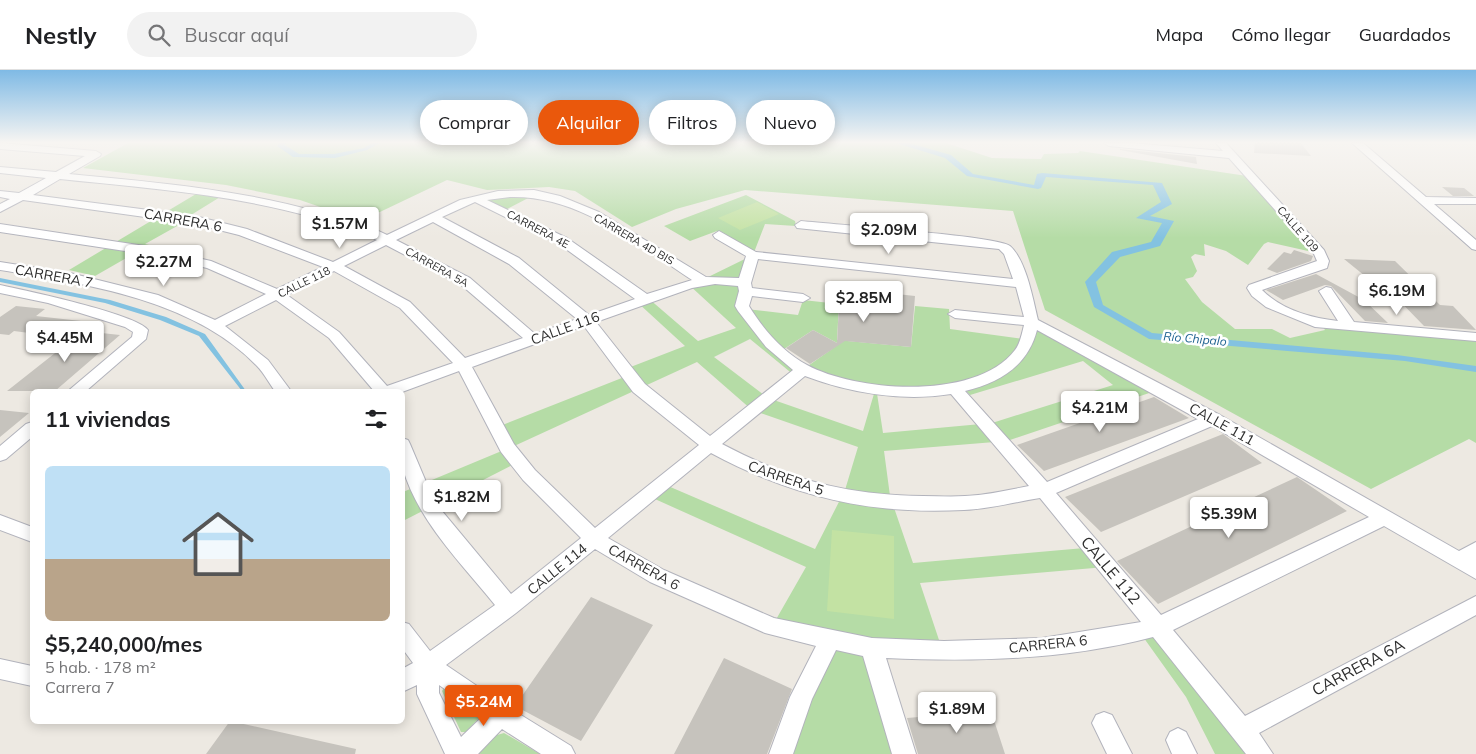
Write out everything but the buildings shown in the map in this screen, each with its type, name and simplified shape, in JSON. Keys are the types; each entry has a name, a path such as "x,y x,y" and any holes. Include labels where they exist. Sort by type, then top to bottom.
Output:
{"street":[{"path":"0,209 60,175"},
{"name":"CARRERA 5A","path":"60,175 214,192 266,202 363,228 465,281 534,340"},
{"name":"CALLE 109","path":"1251,175 1320,253 1323,263 1311,270 1253,290 1268,301 1302,319 1316,323 1349,326"},
{"path":"1394,175 1476,246"},
{"name":"CARRERA 6","path":"0,194 181,218 243,232 336,267 405,305 463,365 507,448 529,475 594,538 656,576 725,608 772,627 872,648 944,651 1042,648 1138,632 1158,627 1386,517"},
{"name":"CALLE 118","path":"215,325 475,198 533,195"},
{"name":"CARRERA 4D BIS","path":"533,195 555,198 608,222 703,281"},
{"name":"CARRERA 4E","path":"475,198 563,241 646,300"},
{"path":"1423,200 1476,201"},
{"name":"CARRERA 5","path":"433,217 514,261 587,320 639,388 711,446 747,465 810,489 846,497 891,502 965,503 1043,491 1214,419"},
{"path":"754,256 745,287 742,306 757,329 777,352 803,370 840,384 870,389 956,390 997,374 1020,354 1032,322 1022,284 1007,248 996,244 972,241 801,225"},
{"path":"0,228 104,242 211,265 278,295 334,336 380,389"},
{"path":"719,235 754,256 1022,284"},
{"name":"CARRERA 7","path":"0,266 70,278 153,298 215,325 263,363 282,389"},
{"name":"CALLE 116","path":"395,389 587,320 703,281 736,281 745,287 803,298"},
{"path":"0,290 51,300 130,324 141,330 139,339 78,389"},
{"path":"1326,291 1349,326 1476,337"},
{"path":"955,314 1032,322"},
{"name":"CALLE 111","path":"1032,322 1214,419 1468,566"},
{"name":"CALLE 114","path":"405,680 509,607 803,370"},
{"name":"CALLE 112","path":"956,390 1158,627 1261,754"},
{"path":"0,455 30,430"},
{"path":"405,452 420,489 436,516 509,607"},
{"path":"0,522 30,534"},
{"path":"1468,566 1476,550"},
{"name":"CARRERA 6A","path":"1241,730 1476,605"},
{"path":"405,635 428,665 500,715 563,754"},
{"path":"781,754 801,697 830,640"},
{"path":"872,648 904,754"},
{"path":"428,665 428,694 457,754"},
{"path":"0,669 30,676"},
{"path":"461,754 500,715"},
{"path":"1104,724 1120,754"}],"green space":[{"path":"141,175 1247,176 1317,253 1268,242 1264,244 1248,265 1226,251 1204,244 1205,256 1195,254 1191,257 1197,271 1193,277 1185,279 1202,302 1235,329 1272,329 1290,338 1325,330 1321,324 1476,338 1476,443 1469,439 1371,489 1045,310 1013,211 745,190 676,209 632,227 575,191 549,187 487,190 447,180 361,221 300,200 226,185"},
{"path":"201,191 225,194 191,215 195,216 145,244 149,245 95,276 69,270"},
{"path":"536,194 505,210 482,198"},
{"path":"746,195 795,221 796,226 765,224 753,255 717,231 690,241 664,226"},
{"path":"757,202 779,214 740,230 718,218"},
{"path":"753,255 746,309 798,315 803,300 839,304 837,340 911,347 915,306 949,309 950,329 1024,339 1033,319 1164,388 1007,441 884,451 890,496 913,563 1096,547 1117,566 920,583 941,646 880,645 913,754 790,754 820,636 774,623 806,567 646,495 661,483 815,549 845,490 858,447 752,410 697,362 512,447 524,459 405,520 405,491 511,447 500,426 632,374 628,368 685,346 637,302 648,298 698,341 736,328 688,284 702,280","holes":["813,330 839,344 805,368 781,351","750,339 795,376 805,368 844,380 876,387 863,431 768,398 714,357","1083,361 1113,385 992,423 883,433 876,387 915,390 962,386 970,395"]},
{"path":"832,530 894,536 894,619 827,611"},
{"path":"1160,623 1253,754 1215,754 1186,697 1136,627"},
{"path":"444,688 447,688 480,717 466,732 461,732 442,691"},
{"path":"504,733 540,754 477,754 497,735"}],"water":[{"name":"Río Chipalo","path":"966,175 978,175 1034,185 1037,175 1065,175 1162,183 1172,204 1150,216 1174,221 1160,246 1120,257 1096,282 1103,305 1152,333 1397,355 1476,366 1476,372 1405,361 1149,339 1094,307 1085,282 1112,252 1151,242 1162,223 1136,218 1161,202 1153,185 1046,177 1041,188 1038,189"},
{"path":"0,278 110,300 166,317 205,334 245,389 240,389 199,336 160,320 105,303 0,282"}]}
